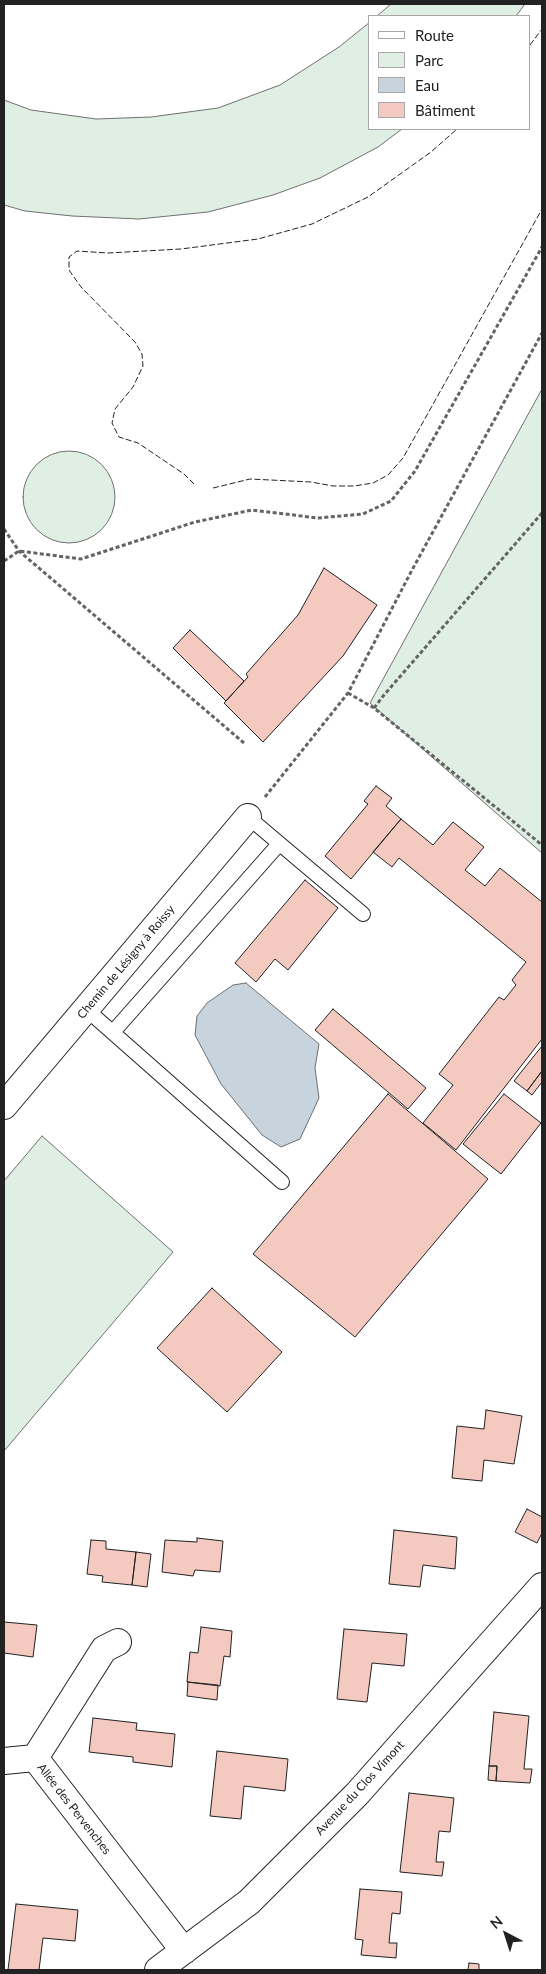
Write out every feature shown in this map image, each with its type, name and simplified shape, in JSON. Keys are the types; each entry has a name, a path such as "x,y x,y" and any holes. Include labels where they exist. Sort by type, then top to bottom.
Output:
{"street":[{"name":"Chemin de Lésigny à Roissy","path":"4,1106 248,817"},
{"name":"Avenue du Clos Vimont","path":"158,1970 249,1902 357,1794 542,1586"},
{"name":"Allée des Pervenches","path":"118,1642 104,1649 35,1758 184,1952"},
{"path":"4,1761 35,1758"}],"lane":[{"path":"248,817 363,914"},
{"path":"113,1032 279,844"},
{"path":"86,1009 282,1182"}],"path":[{"path":"4,561 19,551 80,559 195,522 252,510 318,518 363,514 391,501 416,471 542,247"},
{"path":"248,817 348,693 412,570 542,333"},
{"path":"374,708 542,513"},
{"path":"4,529 19,551 244,743"},
{"path":"348,693 374,708 542,845"}],"green space":[{"path":"391,4 525,4 517,15 378,15"},
{"path":"368,24 368,130 401,130 378,147 320,178 273,195 208,212 139,219 72,216 25,211 4,205 4,100 31,110 96,119 151,117 218,108 280,85 339,47"},
{"path":"542,389 542,853 370,703"},
{"path":"69,451 87,455 101,465 111,479 115,497 111,515 101,529 87,539 69,543 51,539 37,529 27,515 23,497 27,479 37,465 51,455"},
{"path":"42,1136 173,1252 4,1451 4,1181"}],"water":[{"path":"246,983 319,1044 315,1068 319,1098 300,1139 281,1147 262,1135 221,1084 195,1035 197,1016 207,1003 233,985"}],"building":[{"path":"324,568 377,605 343,656 263,742 224,703 248,677 246,674 298,615"},
{"path":"190,630 244,681 226,701 173,648"},
{"path":"376,786 392,798 386,806 401,819 351,879 325,856 368,804 364,801"},
{"path":"401,819 433,845 453,822 484,847 465,870 485,886 500,868 542,902 542,1039 456,1150 423,1123 453,1085 439,1074 499,997 504,1000 516,985 512,980 526,962 399,858 392,867 373,852"},
{"path":"305,880 338,908 288,970 275,959 256,982 235,963"},
{"path":"333,1009 426,1088 408,1109 315,1030"},
{"path":"542,1046 542,1071 527,1091 514,1081"},
{"path":"542,1071 542,1082 532,1095 527,1091"},
{"path":"388,1094 488,1179 355,1337 253,1254"},
{"path":"504,1094 541,1123 501,1174 463,1144"},
{"path":"212,1288 282,1352 227,1412 157,1348"},
{"path":"486,1410 522,1416 514,1464 484,1460 482,1481 452,1478 457,1426 484,1429"},
{"path":"527,1509 542,1517 542,1533 537,1543 515,1532"},
{"path":"394,1530 457,1537 455,1569 423,1565 420,1587 389,1584"},
{"path":"197,1538 223,1541 220,1572 195,1570 193,1576 162,1572 165,1540 197,1542"},
{"path":"91,1540 106,1541 106,1549 136,1552 132,1585 102,1582 103,1576 87,1574"},
{"path":"136,1552 151,1554 147,1587 132,1585"},
{"path":"4,1622 37,1625 33,1657 4,1653"},
{"path":"201,1627 232,1631 230,1657 224,1656 220,1686 187,1682 190,1652 198,1653"},
{"path":"344,1629 407,1634 404,1666 372,1663 367,1702 337,1699"},
{"path":"188,1682 218,1685 217,1700 187,1696"},
{"path":"494,1712 529,1716 524,1769 532,1769 530,1783 496,1781 497,1766 489,1766"},
{"path":"93,1718 137,1723 136,1730 175,1734 172,1767 133,1762 133,1757 89,1752"},
{"path":"217,1751 288,1759 285,1791 244,1786 241,1819 210,1816"},
{"path":"489,1766 497,1766 496,1781 488,1780"},
{"path":"409,1793 454,1798 450,1832 439,1831 436,1862 444,1862 442,1876 400,1872"},
{"path":"360,1889 402,1892 400,1914 392,1913 389,1943 397,1943 396,1958 361,1955 363,1940 355,1939"},
{"path":"16,1904 78,1910 75,1941 43,1938 39,1970 8,1970"},
{"path":"469,1963 479,1964 479,1970 468,1970"}],"fence":[{"path":"531,44 542,29"},
{"path":"194,484 184,474 138,443 119,437 112,423 115,409 133,387 143,366 142,354 135,342 81,287 69,270 69,257 77,251 108,253 181,249 258,239 312,224 368,197 431,152 456,130"},
{"path":"213,488 250,479 354,486 373,483 388,475 403,458 542,209"}]}
